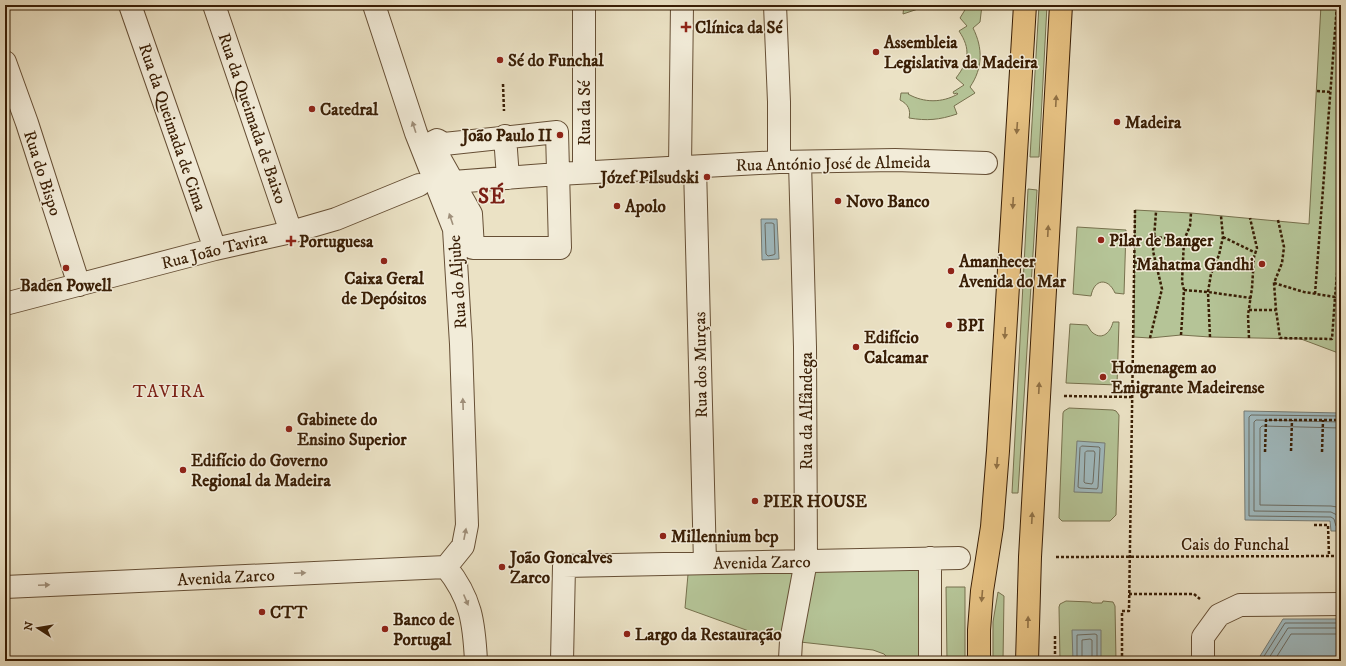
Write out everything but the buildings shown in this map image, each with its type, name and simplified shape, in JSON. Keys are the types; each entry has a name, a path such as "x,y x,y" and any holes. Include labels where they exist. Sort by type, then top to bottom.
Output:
{"main road":[{"path":"979,661 979,630 982,591 992,527 998,451 1025,5"},
{"path":"1027,661 1030,557 1061,5"}],"street":[{"name":"Rua da Queimada de Cima","path":"130,5 215,249"},
{"name":"Rua da Queimada de Baixo","path":"214,5 291,232"},
{"name":"Rua do Aljube","path":"374,5 416,133 454,229 461,344 467,525 463,546 446,567"},
{"name":"Rua da Sé","path":"584,5 584,172"},
{"name":"Rua dos Murças","path":"682,5 705,563"},
{"path":"775,5 779,102 779,162"},
{"name":"Rua do Bispo","path":"5,62 27,123 79,285"},
{"path":"557,132 558,174 560,248 473,248 471,214 431,143 437,140 444,144 557,132"},
{"path":"505,137 508,178"},
{"name":"Rua António José de Almeida","path":"453,182 584,172 779,162 895,160 986,163"},
{"name":"Rua da Alfândega","path":"790,659 791,641 806,561 805,347 800,162"},
{"name":"Rua João Tavira","path":"5,304 215,249 291,232 336,219 419,185"},
{"path":"930,558 930,661"},
{"name":"Avenida Zarco","path":"562,661 564,566 959,558"},
{"name":"Avenida Zarco","path":"5,587 446,567"},
{"path":"446,567 455,577 470,608 475,630 476,661"},
{"path":"1203,661 1203,637 1219,615 1240,606 1341,604"}],"path":[{"path":"1315,294 1337,5"},
{"path":"1317,91 1330,92"},
{"path":"1122,661 1122,611 1129,611 1128,594 1135,210"},
{"path":"1150,338 1162,289 1153,251 1156,212"},
{"path":"1181,335 1184,290 1182,282 1184,240 1190,226 1191,213"},
{"path":"1210,337 1208,292 1211,274 1219,255 1223,237 1222,216"},
{"path":"1249,338 1248,310 1251,298 1257,248 1250,218"},
{"path":"1278,220 1284,247 1282,263 1274,283 1280,338 1332,338 1341,229"},
{"path":"1154,236 1184,240"},
{"path":"1223,237 1256,253"},
{"path":"1134,263 1155,259"},
{"path":"1274,283 1304,292 1335,297"},
{"path":"1184,290 1251,298"},
{"path":"1248,310 1276,310"},
{"path":"1061,396 1132,397"},
{"path":"1265,452 1266,420 1341,420"},
{"path":"1292,420 1292,451"},
{"path":"1322,452 1323,420"},
{"path":"1314,525 1328,525 1329,556"},
{"name":"Cais do Funchal","path":"1050,557 1341,556"},
{"path":"1128,594 1194,594"},
{"path":"1260,656 1266,661"}],"green space":[{"path":"904,5 917,5 918,9 903,14"},
{"path":"968,5 982,5 980,22 973,28 980,50 977,73 970,87 975,93 954,106 957,114 944,118 933,119 909,118 910,112 908,108 905,103 900,100 901,93 909,93 908,94 920,99 933,101 946,99 958,94 954,94 953,92 964,85 956,78 964,66 967,55 967,49 963,37 959,31 967,26 960,18"},
{"path":"1039,5 1047,5 1039,157 1030,157"},
{"path":"1321,5 1341,5 1341,354 1301,339 1181,335 1150,338 1134,337 1135,210 1191,213 1309,224"},
{"path":"1028,189 1037,190 1018,493 1012,493"},
{"path":"1077,227 1126,230 1124,294 1115,293 1109,284 1102,282 1095,286 1091,296 1073,294"},
{"path":"1113,322 1119,322 1117,385 1066,383 1070,324 1087,325 1092,332 1100,336 1108,332"},
{"path":"1069,408 1113,410 1119,415 1116,515 1110,521 1062,521 1059,518 1063,413"},
{"path":"930,558 930,661 891,661 884,654 873,650 791,641 760,635 685,608 689,563"},
{"path":"946,587 965,587 965,661 947,661"},
{"path":"998,592 1004,596 1003,661 993,661 993,622"},
{"path":"1066,601 1092,603 1102,603 1103,601 1113,602 1115,606 1116,661 1060,661 1059,607 1060,604"}],"water":[{"path":"761,219 777,219 779,259 762,260"},
{"path":"1244,411 1341,413 1341,531 1331,531 1330,521 1245,520"},
{"path":"1077,441 1105,443 1102,493 1074,492"},
{"path":"1283,619 1341,619 1341,661 1257,661"},
{"path":"1072,630 1101,630 1101,661 1073,661"}],"place":[{"name":"Clínica da Sé","path":"686,27"},
{"name":"Assembleia Legislativa da Madeira","path":"876,52"},
{"name":"Sé do Funchal","path":"500,60"},
{"name":"Catedral","path":"312,109"},
{"name":"Madeira","path":"1117,122"},
{"name":"João Paulo II","path":"560,135"},
{"name":"Józef Pilsudski","path":"707,177"},
{"name":"Novo Banco","path":"838,201"},
{"name":"Apolo","path":"617,206"},
{"name":"Pilar de Banger","path":"1101,240"},
{"name":"Portuguesa","path":"291,241"},
{"name":"Caixa Geral de Depósitos","path":"384,261"},
{"name":"Mahatma Gandhi","path":"1262,264"},
{"name":"Baden Powell","path":"66,268"},
{"name":"Amanhecer Avenida do Mar","path":"951,271"},
{"name":"BPI","path":"949,325"},
{"name":"Edifício Calcamar","path":"856,347"},
{"name":"Homenagem ao Emigrante Madeirense","path":"1103,377"},
{"name":"Gabinete do Ensino Superior","path":"289,429"},
{"name":"Edifício do Governo Regional da Madeira","path":"183,470"},
{"name":"PIER HOUSE","path":"755,501"},
{"name":"Millennium bcp","path":"663,536"},
{"name":"João Goncalves Zarco","path":"502,567"},
{"name":"CTT","path":"262,612"},
{"name":"Banco de Portugal","path":"385,629"},
{"name":"Largo da Restauração","path":"627,634"}],"district":[{"name":"SÉ","path":"492,196"},
{"name":"TAVIRA","path":"169,391"}]}
